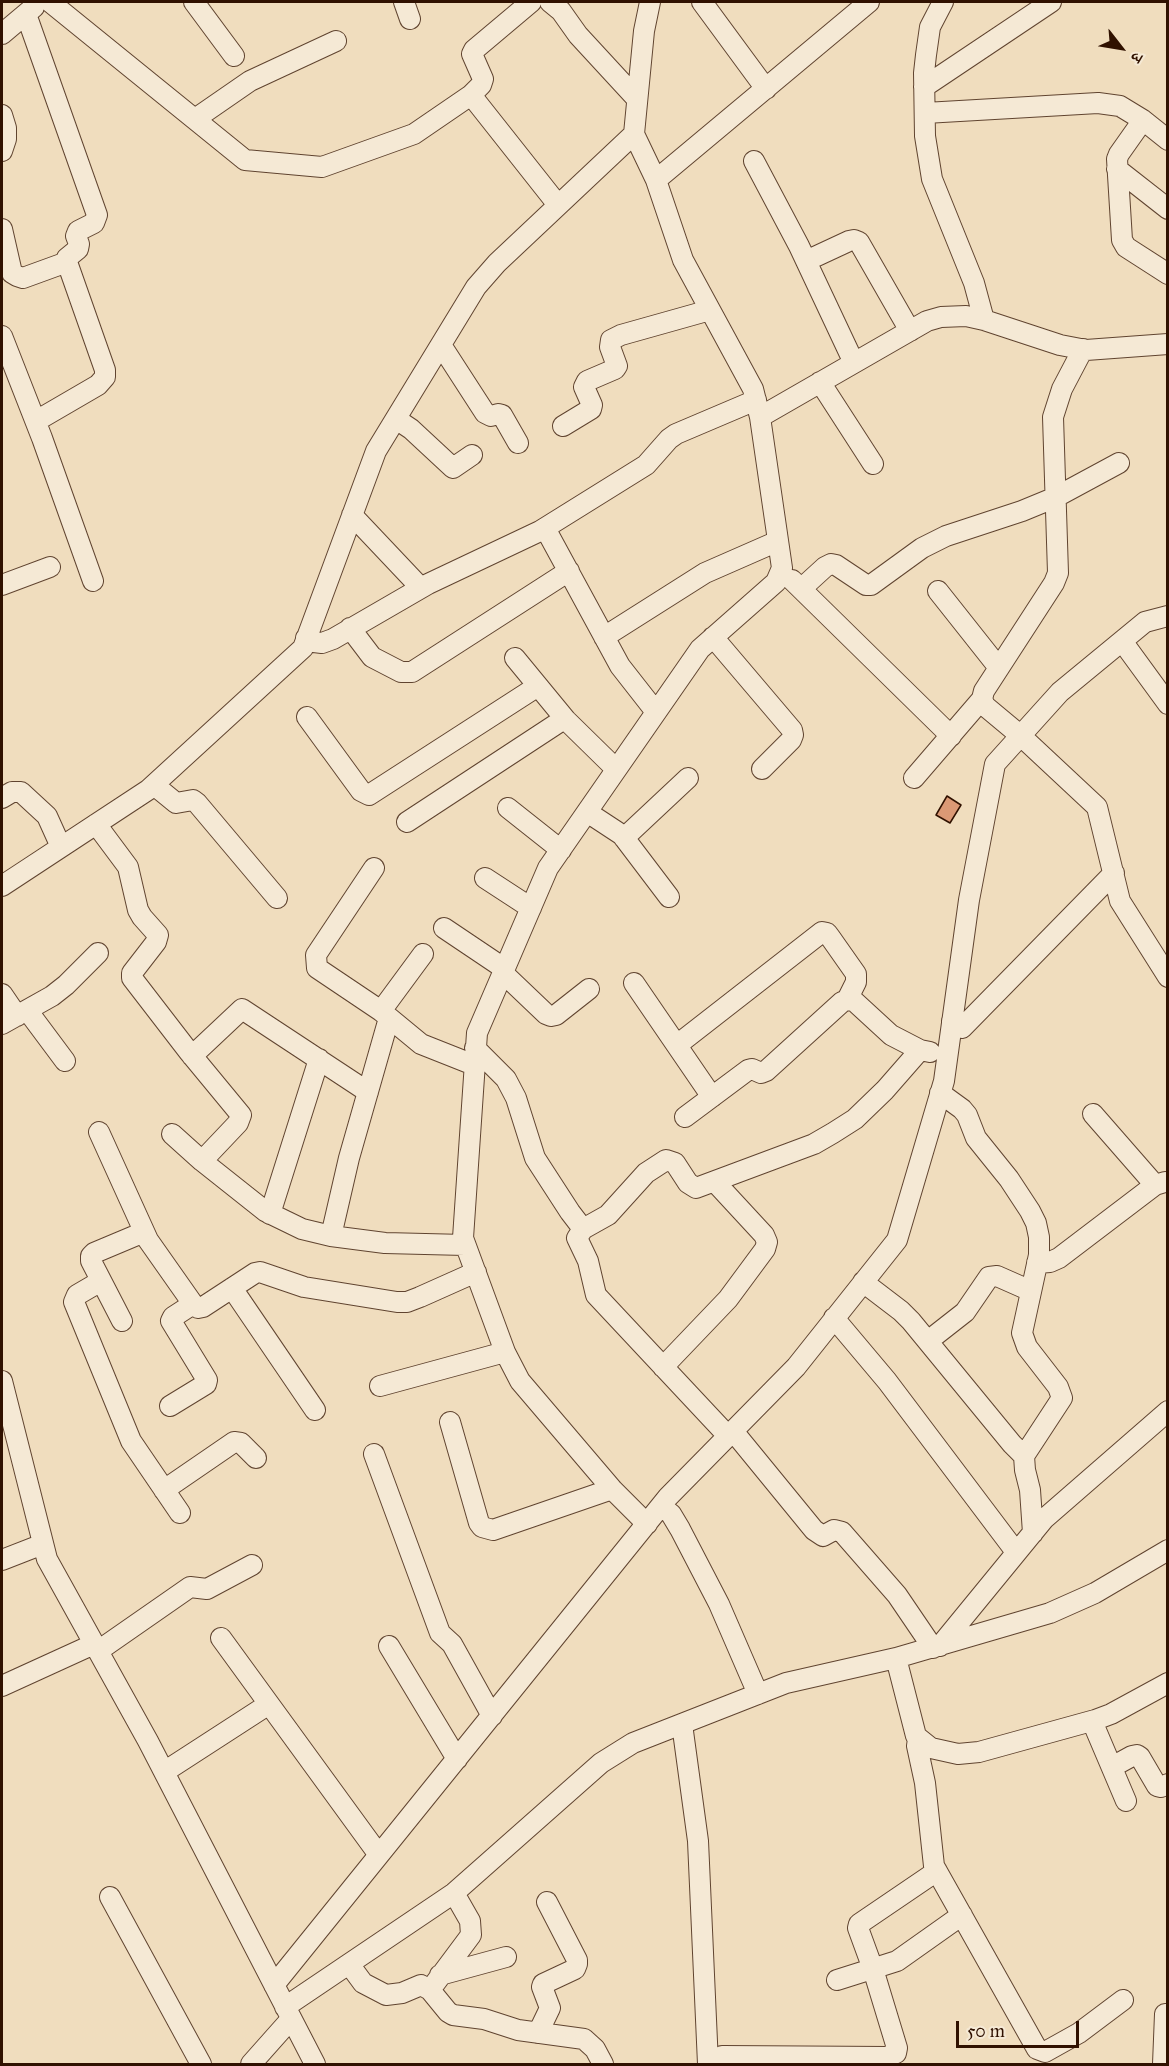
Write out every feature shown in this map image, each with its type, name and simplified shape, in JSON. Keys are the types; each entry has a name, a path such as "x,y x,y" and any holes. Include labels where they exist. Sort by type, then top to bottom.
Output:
{"street":[{"path":"50,2 245,160 322,167 414,134 471,95 481,85 483,79 472,54 474,50 531,2"},
{"path":"194,2 234,56"},
{"path":"550,2 561,11 578,35 637,99"},
{"path":"647,1524 612,1489 525,1389 505,1352 463,1238 477,1033 548,868 700,649 776,582 782,568 758,408 753,389 683,260 656,180 634,134 644,31 650,2"},
{"path":"702,2 766,89"},
{"path":"656,180 869,2"},
{"path":"943,2 930,27 924,73 925,136 932,179 974,283 984,320"},
{"path":"924,87 1051,2"},
{"path":"2,34 33,8 97,215 94,223 78,231 78,249 67,258 67,262 105,370 105,377 98,386 43,417 35,419"},
{"path":"195,119 250,81 336,41"},
{"path":"471,95 558,205"},
{"path":"925,113 1098,103 1120,106 1143,120 1167,140"},
{"path":"2,115 6,128 6,139 2,151"},
{"path":"1143,120 1119,154 1117,169 1123,244 1167,274"},
{"path":"2,886 154,785 303,648 376,451 483,279 496,263 634,134"},
{"path":"754,161 806,261 854,363"},
{"path":"1117,169 1167,209"},
{"path":"2,229 5,256 12,273 22,278 67,262"},
{"path":"806,261 849,241 859,242 910,331"},
{"path":"563,426 591,409 592,405 584,387 587,381 617,366 610,347 611,340 621,334 710,310"},
{"path":"306,638 322,643 421,588 545,528 646,465 676,434 758,408 820,382 927,321 941,317 966,316 1060,345 1083,349 1167,350"},
{"path":"2,336 35,419 93,581"},
{"path":"441,345 485,413 491,416 502,415 518,443"},
{"path":"914,778 982,699 984,691 1054,583 1058,573 1053,417 1062,389 1083,349"},
{"path":"820,382 873,464"},
{"path":"396,419 411,429 453,468 472,455"},
{"path":"802,588 831,564 866,585 870,585 922,548 945,536 1022,511 1056,497 1119,463"},
{"path":"352,515 421,588"},
{"path":"545,528 624,673 656,712"},
{"path":"604,637 705,573 778,541"},
{"path":"2,585 50,567"},
{"path":"350,628 372,657 401,672 412,672 569,572"},
{"path":"781,573 802,588 951,736"},
{"path":"938,591 999,668"},
{"path":"274,1985 662,1506 796,1367 897,1240 940,1094 948,1055 969,900 994,764 1060,692 1145,622 1167,616"},
{"path":"714,637 792,730 791,740 762,768"},
{"path":"1122,641 1164,694"},
{"path":"515,658 564,719 616,770"},
{"path":"307,717 361,791 369,795 538,686"},
{"path":"982,699 985,706 1021,735 1097,807 1118,893 1125,911 1167,977"},
{"path":"407,822 564,719"},
{"path":"624,838 688,778"},
{"path":"154,785 176,803 193,800 197,803 277,898"},
{"path":"2,798 12,792 21,792 47,816 61,847"},
{"path":"508,808 561,850"},
{"path":"587,812 624,838 669,897"},
{"path":"96,824 128,867 138,910 158,935 156,942 132,973 132,978 241,1115 238,1123 202,1161"},
{"path":"374,868 316,955 317,968 385,1015 421,1044 475,1056 506,1079 516,1098 535,1158 583,1229"},
{"path":"952,1021 962,1028 1114,873"},
{"path":"484,878 531,908"},
{"path":"444,928 504,971 551,1017 590,989"},
{"path":"676,1045 822,932 827,933 856,974 856,982 847,1000"},
{"path":"15,1017 52,996 98,953"},
{"path":"330,1236 368,1092 385,1015 423,954"},
{"path":"634,983 712,1097"},
{"path":"2,994 15,1017 65,1061"},
{"path":"685,1117 748,1070 752,1069 761,1073 766,1071 847,1000 854,1001 891,1035 920,1050 948,1055"},
{"path":"192,1056 242,1009 368,1092"},
{"path":"920,1050 885,1090 855,1119 833,1134 814,1144 696,1188 691,1186 675,1163 666,1160 646,1173 608,1215 583,1229 577,1238 588,1261 596,1295 663,1367 731,1433 814,1530 823,1536 834,1530 842,1532 897,1595 937,1647"},
{"path":"270,1214 319,1059"},
{"path":"940,1094 967,1115 976,1138 1009,1179 1030,1211 1040,1237 1037,1263 1022,1333 1027,1347 1058,1387 1062,1398 1024,1455 1024,1470 1030,1490 1033,1533"},
{"path":"1037,1263 1050,1262 1059,1258 1161,1184 1093,1114"},
{"path":"99,1132 144,1232 198,1308 260,1272 304,1287 397,1302 420,1297 476,1272"},
{"path":"172,1134 202,1161 270,1214 302,1229 330,1236 385,1243 465,1245"},
{"path":"663,1367 728,1299 765,1249 767,1242 764,1235 715,1182"},
{"path":"122,1321 91,1256 94,1252 144,1232"},
{"path":"928,1341 964,1312 989,1277 997,1276 1031,1291"},
{"path":"101,1281 77,1295 74,1302 131,1441 180,1513"},
{"path":"863,1282 901,1311 1012,1444 1024,1455"},
{"path":"232,1288 315,1410"},
{"path":"170,1406 206,1384 207,1380 171,1321 173,1317 193,1304"},
{"path":"834,1318 887,1382 1016,1552"},
{"path":"380,1386 505,1352"},
{"path":"2,1381 8,1433 47,1559 164,1772 315,2064"},
{"path":"937,1647 1044,1519 1167,1412"},
{"path":"450,1422 479,1523 487,1529 493,1530 612,1489"},
{"path":"164,1490 234,1442 241,1443 256,1458"},
{"path":"374,1454 440,1634 452,1644 492,1716"},
{"path":"662,1506 680,1529 719,1604 758,1694"},
{"path":"2,1560 43,1544"},
{"path":"251,2064 288,2013 349,1964 454,1893 601,1763 633,1743 786,1683 896,1658 1050,1613 1095,1593 1167,1550"},
{"path":"2,1686 96,1648 190,1587 207,1589 252,1565"},
{"path":"221,1638 380,1854"},
{"path":"389,1646 457,1759"},
{"path":"896,1658 916,1736 931,1748 944,1753 979,1752 1092,1721 1111,1714 1167,1683"},
{"path":"164,1772 269,1704"},
{"path":"1092,1721 1126,1801"},
{"path":"682,1724 698,1841 715,2060 893,2055 896,2053 897,2048 873,1969 858,1928 859,1924 937,1871"},
{"path":"918,1739 917,1746 925,1783 933,1859 937,1871 963,1915 1036,2058 1079,2033 1123,2000"},
{"path":"1112,1767 1137,1755 1157,1786 1167,1784"},
{"path":"435,1983 471,1935 470,1921 454,1893"},
{"path":"110,1898 201,2064"},
{"path":"538,2033 550,2008 543,1984 575,1969 577,1964 547,1902"},
{"path":"837,1980 904,1957 963,1915"},
{"path":"349,1964 363,1983 386,1995 402,1993 421,1985 435,1983 506,1957"},
{"path":"435,1983 448,2012 453,2015 484,2019 511,2029 584,2039 595,2049 603,2064"},
{"path":"1163,2064 1165,2014"}],"building":[{"path":"947,796 961,805 950,823 936,815"}]}
